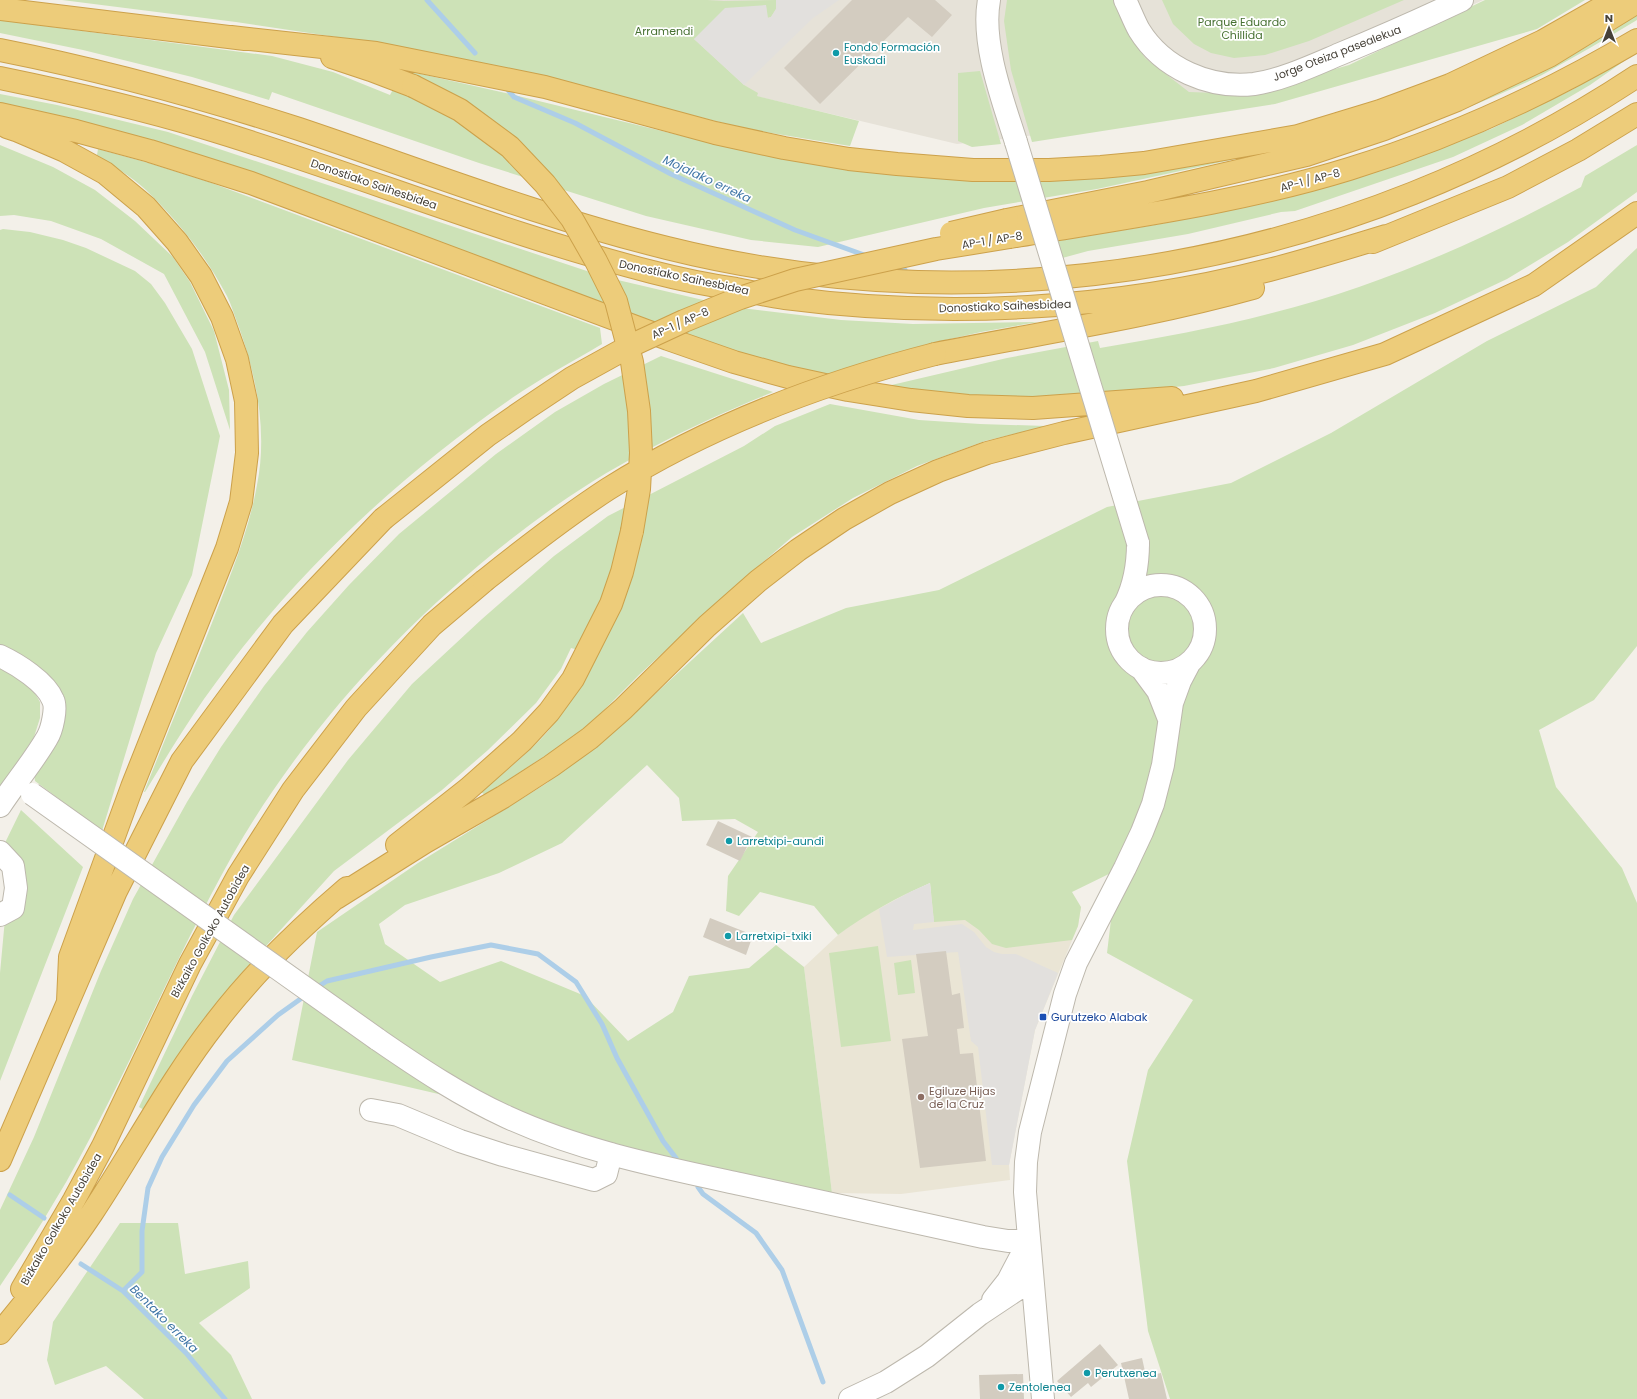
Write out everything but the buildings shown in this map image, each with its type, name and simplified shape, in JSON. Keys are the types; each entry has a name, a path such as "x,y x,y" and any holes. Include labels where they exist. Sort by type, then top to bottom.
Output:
{"highway":[{"path":"0,9 376,53 545,87 715,133 784,148 849,159 973,170 1049,170 1101,167 1144,162 1305,134 1380,111 1450,85 1543,41 1615,0"},
{"path":"1008,228 1148,192 1306,155 1384,129 1457,100 1549,56 1637,2"},
{"path":"0,1333 56,1265 92,1214 182,1070 215,1022 251,979 291,937 404,840 468,789 522,741 549,712 573,679 611,604 622,572 632,531 639,489 641,453 639,411 632,362 616,301 596,261 572,219 545,184 510,146 460,110 414,86 334,58 231,37"},
{"name":"AP-1 / AP-8","path":"68,1001 116,891 182,761 283,624 383,520 488,435 572,378 630,346 684,321 740,298 865,256 1008,228 1164,212 1297,184 1349,169 1470,126 1583,71 1637,40"},
{"path":"0,50 116,76 208,101 298,129 514,203 601,230 668,248 729,262 793,273 860,279 933,282 1053,279 1174,263 1237,250 1360,214 1484,163 1549,129 1637,76"},
{"name":"Donostiako Saihesbidea","path":"0,78 109,102 200,126 490,224 593,256 654,273 783,298 857,305 930,309 1057,306 1172,290 1244,276 1325,255 1386,236"},
{"path":"0,114 76,131 251,183 676,342 734,362 788,377 833,387 918,401 968,406 1034,408 1256,391"},
{"path":"1386,236 1508,187 1578,150 1637,114"},
{"path":"0,126 16,130 65,152 105,173 146,207 177,242 201,276 222,317 237,359 246,401 247,453 241,502 227,548 132,787 70,956 68,1001 0,1160"},
{"path":"336,898 425,842 504,797 590,738 623,709 707,626 758,581 798,550 844,520 890,493 938,471 987,453 1064,433 1256,391 1385,354 1534,285 1637,213"},
{"name":"Bizkaiko Golkoko Autobidea","path":"0,1326 74,1200 99,1153 190,964 238,876 293,790 356,708 401,658 432,625 484,581 576,510 648,465 696,440 756,414 844,380 891,365 935,354 1101,323 1211,299 1302,274 1386,236"}],"street":[{"path":"977,0 986,21 998,86 1138,543 1154,569 1172,586 1195,600 1202,612 1205,626 1204,639 1199,652 1190,662 1180,669 1170,672 1158,673 1147,671 1135,665 1119,644 1117,630 1118,617 1134,583 1137,571 1138,543"},
{"path":"986,21 989,0"},
{"name":"Jorge Oteiza pasealekua","path":"1125,0 1140,31 1155,50 1174,66 1204,80 1238,85 1255,84 1271,80 1310,66 1405,27 1462,0"},
{"path":"1124,605 1133,595 1145,588 1158,585 1172,586"},
{"path":"0,656 13,662 39,680 54,700 55,712 48,737 24,788 0,806"},
{"path":"1043,1399 1025,1192 1026,1162 1036,1105 1059,1017 1076,963 1125,868 1153,804 1163,765 1169,719 1176,689 1190,662"},
{"path":"1141,668 1158,691 1169,719"},
{"path":"24,788 377,1039 464,1096 508,1118 558,1138 611,1154 671,1169 983,1238 1008,1241 1029,1241"},
{"path":"0,852 13,866 16,888 13,908 0,915"},
{"path":"371,1110 398,1115 460,1141 594,1180 606,1174 611,1154"},
{"path":"980,1314 1008,1281 1029,1241"},
{"path":"850,1399 886,1382 927,1356 980,1314 1025,1284 1029,1279 1031,1267"}],"shaded area":[{"path":"507,0 1483,0 1332,70 1135,124 957,144 756,96"},
{"path":"776,0 839,0 813,18 744,85 694,39 725,8 766,5 768,18 771,17 776,9"},
{"path":"930,883 934,922 914,924 913,930 962,924 974,932 986,947 994,952 1002,954 1016,954 1058,973 1035,1030 1009,1165 992,1165 978,1047 971,1041 958,952 887,957 879,909"},
{"name":"Egiluze Hijas de la Cruz","path":"910,892 1081,907 1078,926 1035,1030 1009,1165 1010,1180 901,1194 832,1193 804,967 838,935 857,920"}],"green space":[{"name":"Arramendi","path":"62,0 776,0 776,9 771,17 767,18 766,5 694,39 744,85 758,93 757,96 859,121 850,146 747,129 496,66 383,44 236,22"},
{"path":"1007,0 1113,0 1119,14 1145,58 1189,92 1247,94 1349,65 1485,0 1585,0 1537,29 1275,104 1032,142 1011,70 1004,21"},
{"name":"Parque Eduardo Chillida","path":"1162,0 1404,0 1309,41 1265,55 1234,58 1211,53 1194,44 1173,24"},
{"path":"1637,11 1637,20 1542,75 1429,123 1521,80"},
{"path":"0,20 272,56 333,72 390,95 403,70 510,94 744,151 810,164 884,173 1134,173 1240,158 1097,189 984,208 818,247 751,240 646,216 479,163 272,92 269,100 192,77 83,50 0,33"},
{"path":"1637,52 1590,85 1522,125 1453,157 1295,211 1281,212 1188,234 1088,251 1055,260 1051,242 1160,224 1271,201 1344,182 1491,129 1573,89"},
{"path":"980,71 1001,144 972,147 958,141 958,73"},
{"path":"0,94 57,105 168,132 605,277 733,307 841,320 913,324 1038,322 981,332 924,345 820,378 743,356 0,106"},
{"path":"0,145 53,167 95,190 135,221 173,257 190,282 214,331 229,390 230,430 205,352 164,274 101,239 51,221 14,215 0,216"},
{"path":"1637,145 1637,192 1568,242 1507,279 1435,313 1353,345 1274,368 1184,386 1094,395 1041,398 972,396 883,387 1007,358 1098,341 1100,348 1208,328 1312,302 1430,260 1507,225 1581,187 1585,176"},
{"path":"98,149 209,182 600,328 602,344 512,398 468,430 425,463 384,498 345,535 307,573 236,655 196,710 145,792 224,593 243,540 257,485 260,465 261,423 255,382 250,361 231,306 219,281 191,240 158,202 141,185 97,155"},
{"path":"0,230 30,232 63,240 86,248 135,271 151,284 165,303 192,349 220,436 192,575 156,653 102,831 35,781 33,765 60,714 0,651"},
{"path":"1637,248 1637,646 1594,700 1539,730 1556,787 1622,868 1637,903 1637,1399 1170,1399 1148,1331 1127,1161 1148,1070 1193,1000 1107,953 1117,870 1072,892 1081,907 1078,926 1072,940 1006,948 992,944 979,930 965,920 934,922 930,883 882,906 838,935 814,906 760,892 739,916 726,911 728,876 758,832 735,819 682,821 679,798 647,765 562,843 499,873 405,905 379,924 385,944 440,982 501,961 585,996 628,1041 673,1012 689,976 749,968 776,945 804,967 832,1193 679,1169 473,1102 292,1060 317,932 418,863 547,783 630,717 743,613 761,643 846,608 939,590 1107,507 1231,483 1331,433 1487,341 1596,287"},
{"path":"661,356 773,392 662,442 582,488 557,505 509,541 463,579 418,620 375,663 335,709 298,756 263,805 232,856 198,920 79,1159 40,1225 0,1286 0,1210 34,1137 101,971 133,899 187,802 221,747 264,686 307,632 349,585 399,534 496,454 555,412 604,384"},
{"path":"830,404 919,420 1046,426 985,441 917,466 853,498 792,537 733,588 640,674 593,721 563,744 485,795 481,792 533,747 549,730 575,694 597,655 571,648 561,669 536,703 488,750 442,790 334,871 238,977 206,1016 162,1080 144,1110 139,1107 192,996 234,915 348,760 412,684 482,619 554,556 608,516 744,446 775,426"},
{"path":"0,663 29,683 40,702 40,718 34,737 0,789"},
{"path":"21,810 83,867 0,1081 0,973 7,897 2,849"},
{"path":"878,946 891,1041 841,1047 829,953"},
{"path":"911,960 915,993 898,995 894,963"},
{"path":"120,1223 178,1223 185,1274 248,1261 250,1288 199,1323 231,1355 252,1399 144,1399 106,1366 55,1385 47,1360 53,1322"}],"waterway":[{"name":"Mojalako erreka","path":"427,0 475,53"},
{"name":"Mojalako erreka","path":"508,90 514,97 575,123 671,174 795,230 867,256"},
{"name":"Mojalako erreka","path":"895,266 905,270"},
{"path":"316,988 327,981 491,945 538,954 576,982 602,1024 617,1058 663,1141 676,1158"},
{"path":"123,1291 142,1272 142,1231 148,1188 162,1157 194,1105 227,1061 278,1015 306,995"},
{"path":"698,1187 703,1194 756,1233 782,1270 823,1382"},
{"name":"Bentako erreka","path":"10,1195 44,1218"},
{"name":"Bentako erreka","path":"81,1264 123,1291 186,1353 225,1399"}],"place":[{"name":"Fondo Formación Euskadi","path":"836,53"},
{"name":"Larretxipi-aundi","path":"729,841"},
{"name":"Larretxipi-txiki","path":"728,936"},
{"name":"Gurutzeko Alabak","path":"1043,1017"},
{"name":"Egiluze Hijas de la Cruz","path":"921,1097"},
{"name":"Perutxenea","path":"1087,1373"},
{"name":"Zentolenea","path":"1001,1387"}]}
